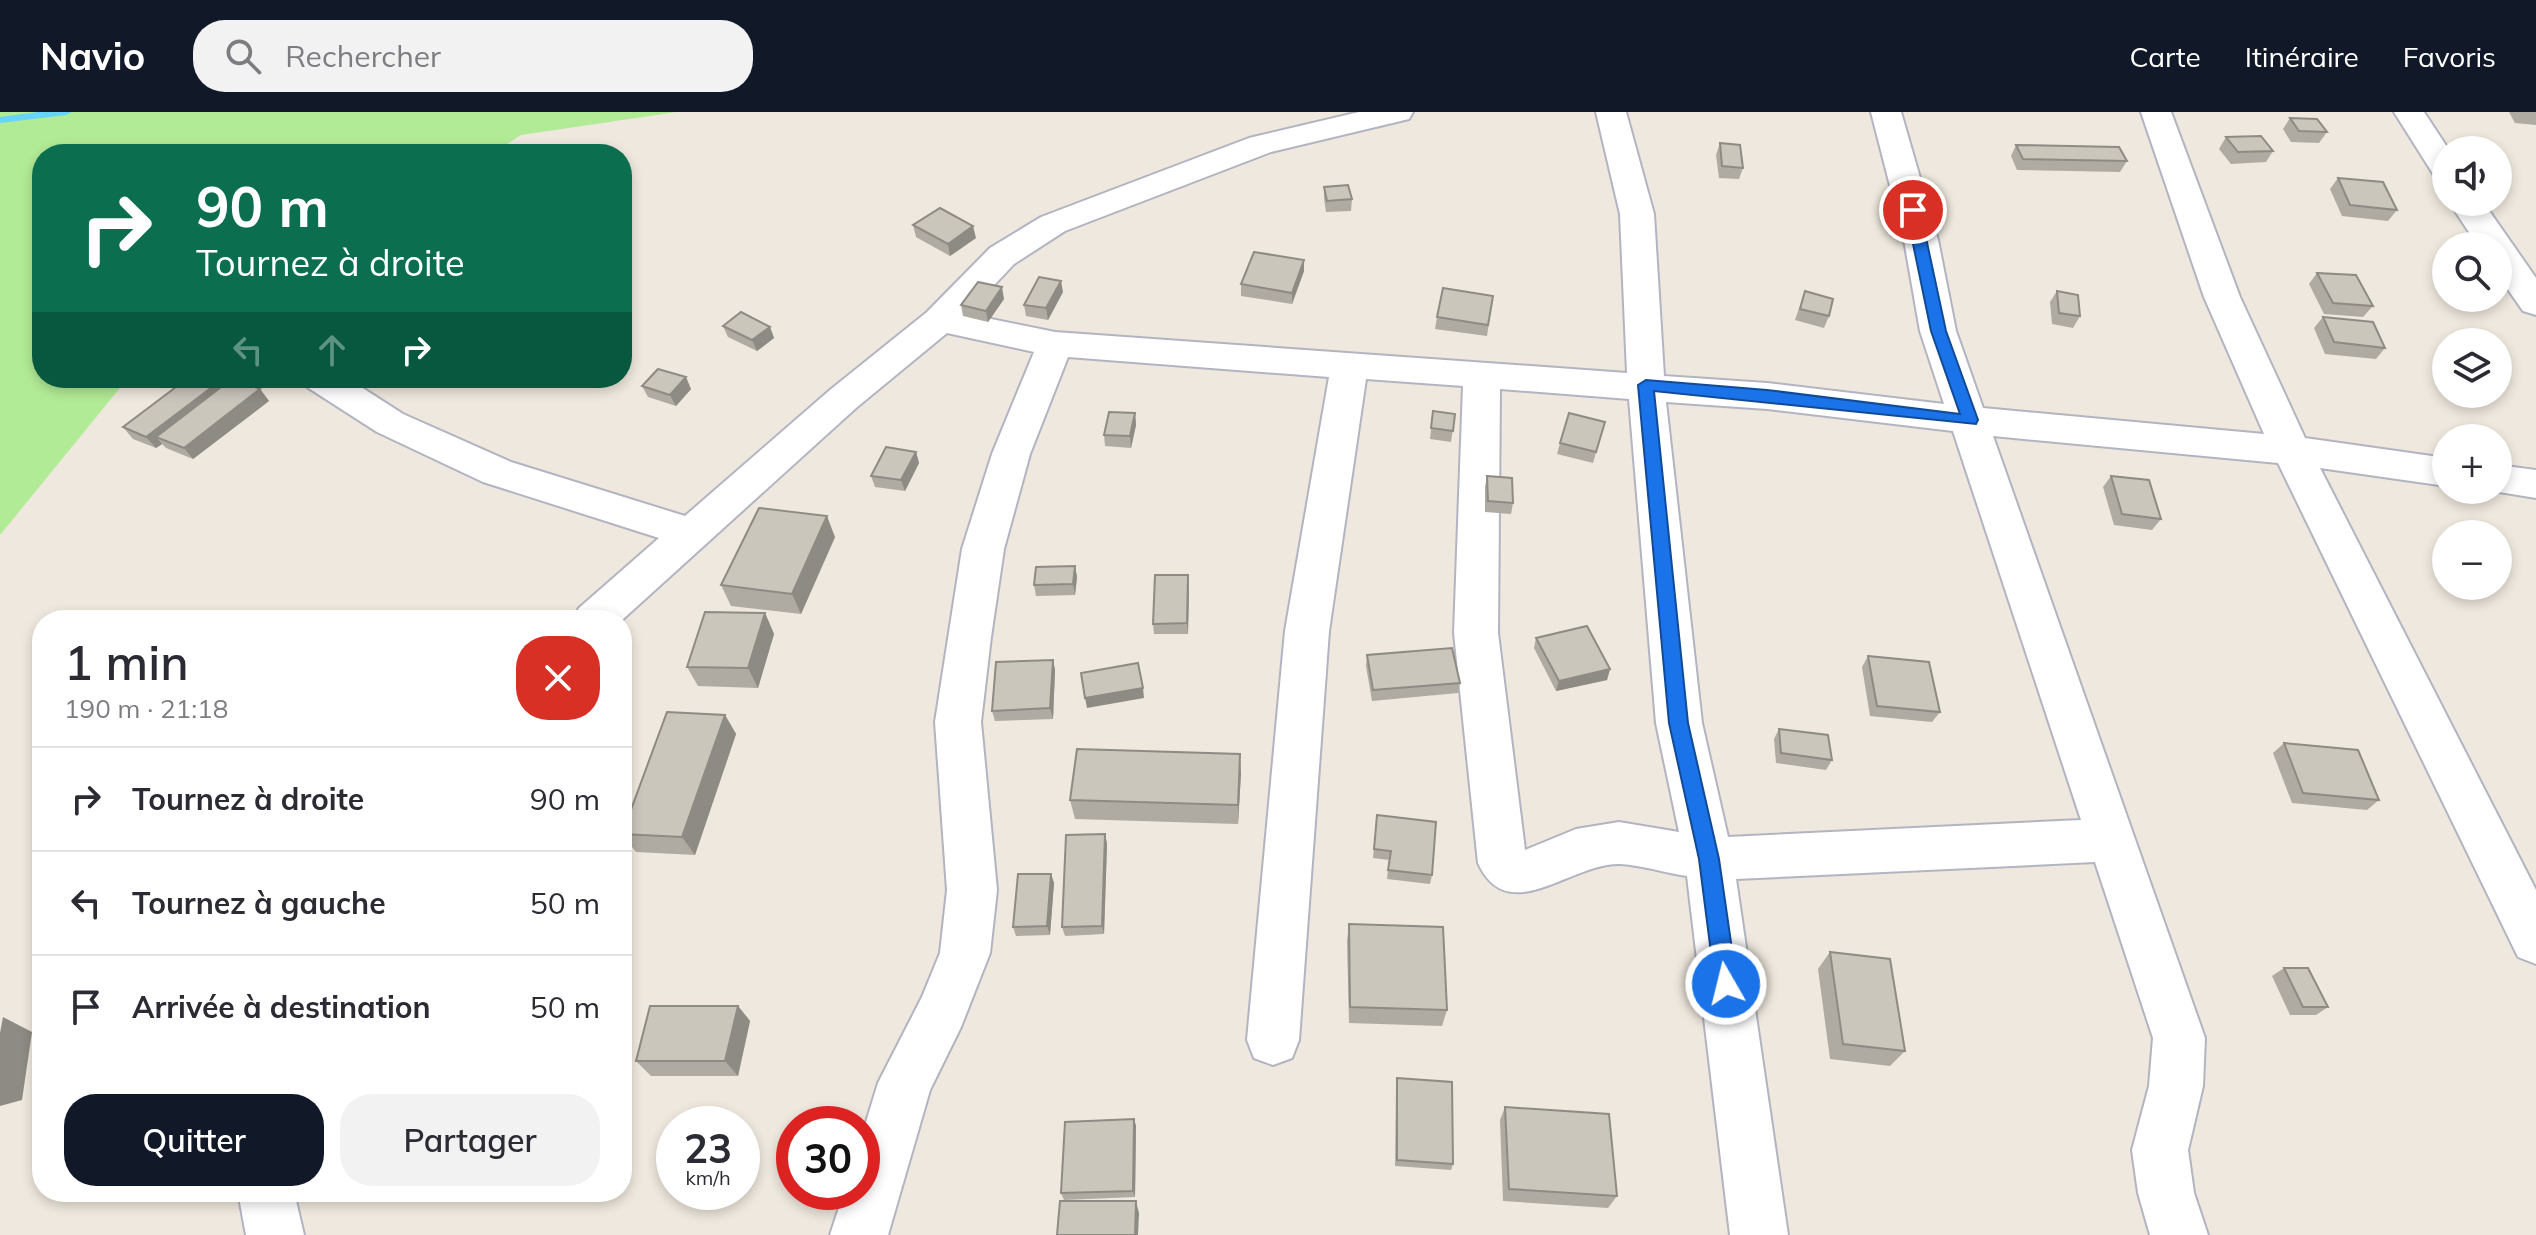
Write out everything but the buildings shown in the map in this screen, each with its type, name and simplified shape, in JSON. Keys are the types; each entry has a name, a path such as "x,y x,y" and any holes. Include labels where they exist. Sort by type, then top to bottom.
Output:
{"street":[{"path":"605,610 843,399 940,320 1002,256 1053,224 1260,145 1398,112"},
{"path":"1611,112 1637,214 1646,385 1679,723 1709,859 1759,1235"},
{"path":"1886,112 1921,240 1938,331 2179,1038 2176,1086 2160,1150 2166,1193 2179,1235"},
{"path":"2156,112 2222,297 2291,450 2536,941"},
{"path":"2409,112 2432,148"},
{"path":"2512,270 2536,303"},
{"path":"940,320 1055,344 1767,396 1970,420 2291,450 2432,470"},
{"path":"859,1235 905,1083 943,1010 965,953 972,890 958,722 969,637 983,549 1011,454 1055,344"},
{"path":"1273,1040 1307,631 1350,364"},
{"path":"1482,375 1476,633 1502,863 1512,871 1526,872 1576,850 1619,843 1709,859 2111,840"},
{"path":"336,388 390,423 497,472 690,533"},
{"path":"2512,481 2536,484"},
{"path":"268,1202 275,1235"}],"green space":[{"path":"0,112 677,112 521,135 507,144 32,144 32,388 120,388 0,535"}],"waterway":[{"path":"0,120 66,112"}],"route":[{"path":"1726,984 1709,859 1679,723 1646,385 1970,420 1938,331 1913,210"}]}
